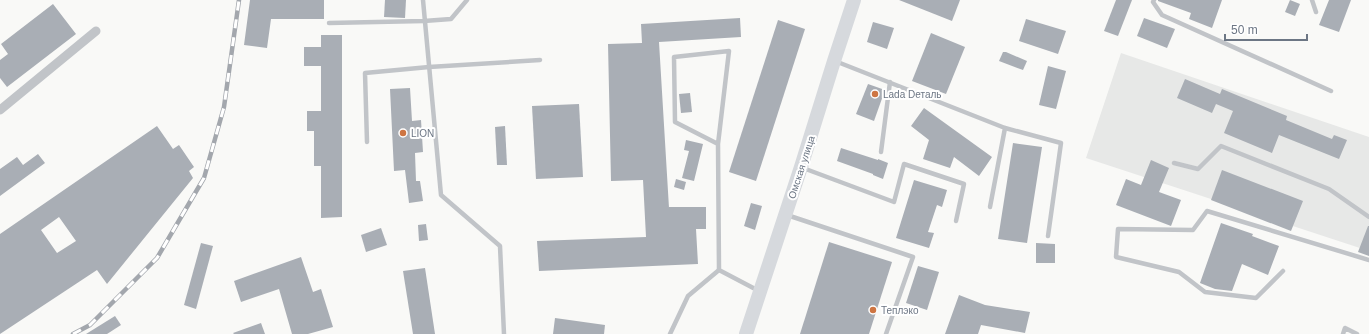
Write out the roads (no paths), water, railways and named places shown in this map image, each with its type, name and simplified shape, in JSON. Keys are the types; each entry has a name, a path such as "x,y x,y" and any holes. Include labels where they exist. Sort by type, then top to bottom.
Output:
{"main road":[{"name":"Омская улица","path":"746,334 854,0"}],"street":[{"path":"0,110 96,32"}],"lane":[{"path":"423,0 441,195 500,246 504,334"},
{"path":"329,23 451,19 467,0"},
{"path":"1154,0 1153,2 1162,15 1331,91"},
{"path":"1312,0 1316,12"},
{"path":"718,144 675,122 674,57 729,51 718,144 719,270"},
{"path":"367,142 365,73 429,67 540,60"},
{"path":"834,61 1005,128 1061,143 1048,236"},
{"path":"880,152 890,82"},
{"path":"990,207 1005,128"},
{"path":"1174,163 1198,169 1221,146 1329,189 1369,217"},
{"path":"801,167 894,202 904,164 964,184 956,221"},
{"path":"1283,271 1256,298 1205,292 1179,272 1116,257 1118,229 1193,230 1207,211 1369,260"},
{"path":"786,214 913,257 886,334"},
{"path":"719,270 760,292"},
{"path":"670,334 688,296 719,270"},
{"path":"1343,334 1345,328 1358,334"}],"railway":[{"path":"73,334 90,325 157,258 204,178 224,107 239,0"}],"place":[{"name":"Lada Dеталь","path":"875,94"},
{"name":"LION","path":"403,133"},
{"name":"Теплэко","path":"873,310"}]}
